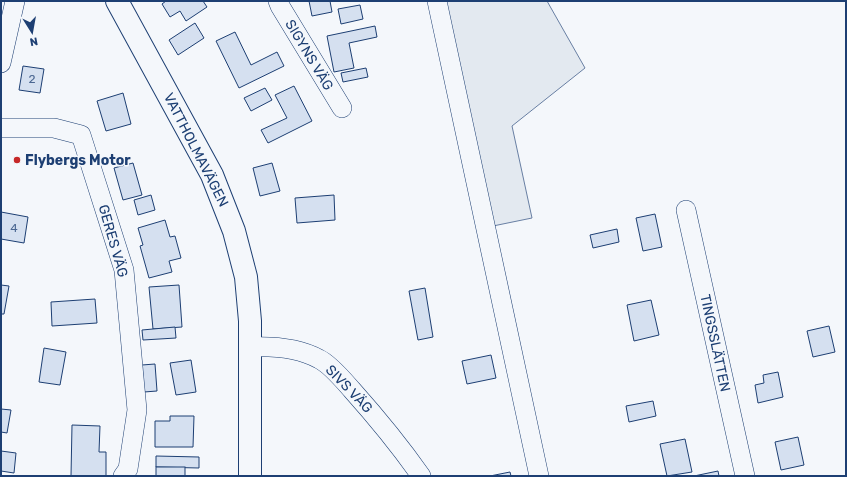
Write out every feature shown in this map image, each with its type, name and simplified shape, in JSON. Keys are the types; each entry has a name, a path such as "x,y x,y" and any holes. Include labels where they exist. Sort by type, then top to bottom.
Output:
{"main road":[{"name":"VATTHOLMAVÄGEN","path":"117,1 212,175 234,230 246,277 250,321 250,476"}],"street":[{"path":"1,63 15,1"},
{"name":"SIGYNS VÄG","path":"278,1 342,108"},
{"path":"437,1 539,476"},
{"name":"GERES VÄG","path":"1,128 54,128 81,135 124,270 136,410 128,469 123,476"},
{"name":"TINGSSLÄTTEN","path":"686,210 744,476"},
{"name":"SIVS VÄG","path":"250,347 294,350 320,359 341,377 400,446 421,476"}],"shaded area":[{"path":"444,1 547,1 585,68 512,126 532,218 493,226"}],"building":[{"path":"166,1 203,1 207,7 186,21 180,11 170,17 162,4"},
{"path":"309,1 330,1 332,12 312,16"},
{"path":"360,5 363,19 341,24 338,9"},
{"path":"195,23 204,38 178,55 169,40"},
{"path":"375,26 377,37 349,43 354,68 334,72 327,36"},
{"path":"235,32 251,65 277,52 284,66 239,88 216,41"},
{"path":"23,66 44,69 40,93 19,90"},
{"path":"366,68 368,77 343,82 341,73"},
{"path":"294,86 312,121 268,143 261,130 287,118 275,95"},
{"path":"265,88 272,100 251,111 244,98"},
{"path":"123,93 131,124 106,131 97,101"},
{"path":"133,163 142,195 123,200 114,168"},
{"path":"272,163 280,191 260,196 253,168"},
{"path":"151,195 155,210 138,215 134,200"},
{"path":"334,195 335,220 297,223 295,198"},
{"path":"1,212 28,217 24,243 1,239"},
{"path":"655,214 662,247 643,251 636,218"},
{"path":"165,220 170,237 175,236 181,258 169,261 172,272 149,278 140,246 143,245 138,228"},
{"path":"617,229 619,242 593,248 590,235"},
{"path":"1,285 9,286 4,314 1,314"},
{"path":"179,285 182,327 153,329 149,287"},
{"path":"425,288 433,337 418,340 409,291"},
{"path":"95,299 97,323 52,326 51,302"},
{"path":"651,300 659,335 634,341 627,305"},
{"path":"829,326 835,352 813,357 807,331"},
{"path":"175,327 176,338 143,340 142,330"},
{"path":"44,348 66,352 60,385 39,382"},
{"path":"491,355 496,378 467,384 462,361"},
{"path":"191,360 196,392 176,395 170,363"},
{"path":"155,364 157,391 144,392 142,365"},
{"path":"778,372 783,397 758,403 755,385 764,383 763,375"},
{"path":"653,401 656,416 629,422 626,406"},
{"path":"1,409 11,410 7,433 1,432"},
{"path":"170,416 194,416 193,447 155,447 155,421 170,421"},
{"path":"72,425 100,426 99,452 106,452 106,476 71,476"},
{"path":"798,437 804,465 781,470 775,442"},
{"path":"685,439 692,472 667,476 660,444"},
{"path":"1,451 16,453 14,473 1,471"},
{"path":"156,456 199,457 199,468 156,467"},
{"path":"156,467 185,467 185,476 156,476"},
{"path":"718,471 719,476 694,476"},
{"path":"510,472 511,476 490,476"}],"place":[{"name":"Flybergs Motor","path":"17,160"}]}
